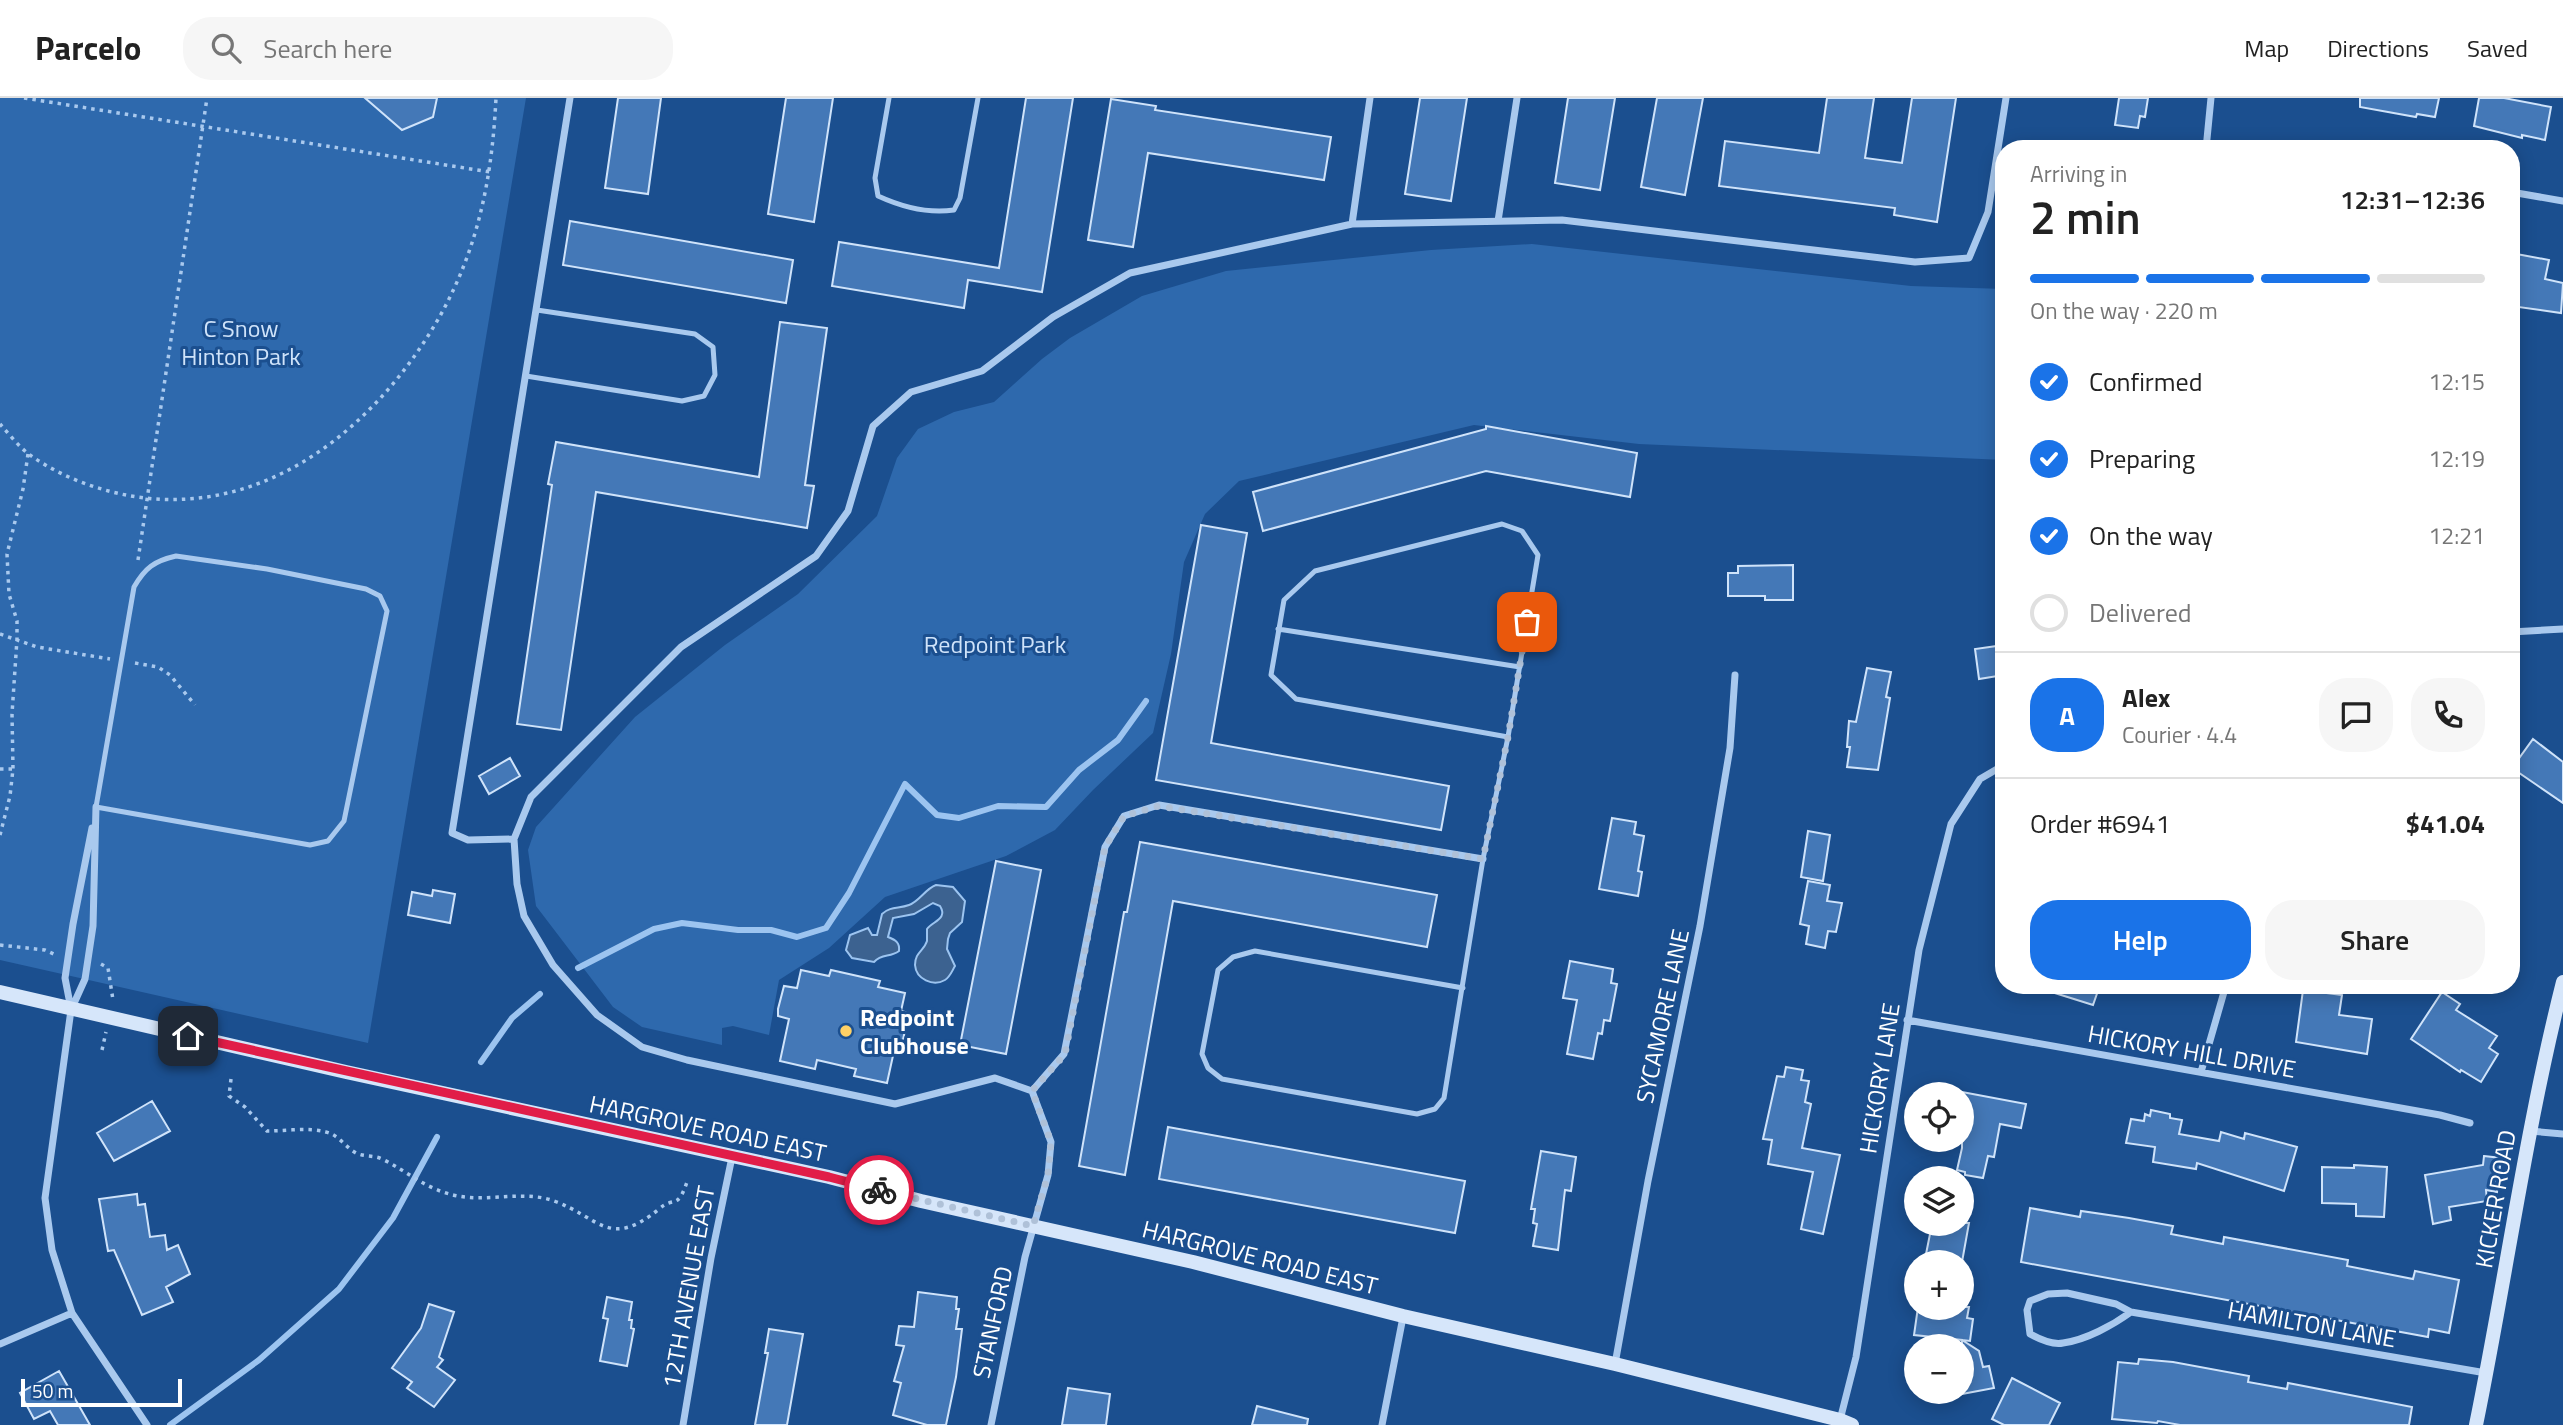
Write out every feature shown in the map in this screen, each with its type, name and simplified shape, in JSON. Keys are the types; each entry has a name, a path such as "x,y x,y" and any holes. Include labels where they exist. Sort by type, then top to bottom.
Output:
{"main road":[{"name":"KICKER ROAD","path":"2476,1425 2529,1131 2563,982"},
{"name":"HARGROVE ROAD EAST","path":"0,992 71,1010 829,1177 1229,1271 1403,1316 1615,1364 1842,1423"}],"street":[{"path":"514,839 468,840 452,833 570,98"},
{"path":"1352,224 1370,98"},
{"path":"1498,221 1517,98"},
{"path":"1999,140 2006,98"},
{"path":"2207,140 2211,98"},
{"path":"1483,859 1159,806 1124,816 1105,847 1065,1054 1032,1091 995,1078 895,1104 687,1060 642,1047 597,1015 553,965 524,916 517,884 514,839 531,797 681,647 816,556 848,511 873,426 911,392 982,371 1053,317 1130,273 1352,224 1498,221 1562,220 1916,262 1969,258 1988,212 1995,168"},
{"path":"2520,194 2563,201"},
{"path":"2520,631 2563,629"},
{"name":"SYCAMORE LANE","path":"1615,1364 1647,1181 1700,926 1730,748 1734,675"},
{"name":"HICKORY LANE","path":"1842,1423 1856,1357 1919,950 1951,824 1980,779 1995,770"},
{"path":"71,1010 65,978 96,807"},
{"path":"96,807 93,926 85,979 71,1010 45,1198 52,1250 72,1313 144,1422"},
{"path":"2202,1072 2224,994"},
{"name":"HICKORY HILL DRIVE","path":"1907,1020 2440,1115 2470,1124"},
{"name":"STANFORD","path":"991,1425 1033,1226 1048,1175 1051,1142 1032,1091"},
{"path":"2529,1131 2563,1134"},
{"name":"12TH AVENUE EAST","path":"683,1425 711,1258 733,1157"},
{"name":"HAMILTON LANE","path":"2131,1312 2110,1327 2062,1344 2030,1334 2027,1310 2031,1301 2048,1294 2067,1293 2116,1304 2131,1312 2487,1373"},
{"path":"0,1344 72,1313"},
{"path":"1382,1425 1403,1316"}],"lane":[{"path":"889,98 875,178 878,196 896,204 936,213 954,210 960,198 978,98"},
{"path":"526,376 682,401 705,396 715,375 713,347 695,334 537,310"},
{"path":"1463,988 1255,951 1233,957 1218,970 1202,1054 1208,1068 1222,1079 1417,1114 1435,1109 1444,1098 1463,988 1483,859 1508,737 1538,555 1522,531 1502,524 1315,571 1284,600 1271,675 1296,699 1508,737"},
{"path":"176,556 267,569 366,589 380,596 387,611 344,821 328,841 310,845 96,807 134,587 144,569 158,560 176,556"},
{"path":"1278,629 1520,667"}],"path":[{"path":"24,98 490,172"},
{"path":"134,587 208,98"},
{"path":"0,425 29,454 83,484 147,498 211,498 253,487 300,465 349,429 388,391 440,316 463,267 481,216 493,154 496,98"},
{"path":"0,835 10,796 13,769 12,714 17,639 17,621 9,594 8,554 29,454"},
{"path":"0,634 17,639"},
{"path":"0,769 13,769"},
{"path":"231,1079 229,1096 245,1107 267,1131 312,1129 327,1132 357,1154 375,1156 429,1187 459,1196 546,1199 599,1226 624,1228 635,1225 662,1206 681,1198 687,1182"}],"green space":[{"name":"C Snow Hinton Park","path":"0,98 526,98 368,1043 0,960"},
{"name":"Redpoint Park","path":"1532,244 1911,286 1995,289 1995,460 1639,444 1474,425 1239,481 1205,514 1184,562 1171,654 1153,733 1055,830 1006,856 885,897 829,948 779,980 769,1035 733,1026 722,1028 722,1045 642,1027 613,1007 536,906 528,850 536,827 635,717 725,645 798,594 877,516 897,458 918,429 954,412 994,402 1070,338 1142,296 1226,271 1431,250"}],"shaded area":[{"path":"936,885 953,887 965,901 962,922 950,933 948,939 947,949 955,966 947,979 930,982 918,974 915,965 916,957 927,941 927,929 942,914 940,906 933,903 914,914 893,918 888,937 897,942 899,951 880,957 874,962 852,958 846,950 850,935 868,928 872,935 877,935 882,914 913,903"}],"building":[{"path":"365,98 437,98 433,117 402,130"},
{"path":"618,98 661,98 648,194 605,188"},
{"path":"786,98 833,98 814,222 768,214"},
{"path":"1026,98 1073,98 1042,292 968,280 964,308 832,286 839,242 999,268"},
{"path":"1420,98 1467,98 1451,201 1405,194"},
{"path":"1568,98 1615,98 1600,190 1555,183"},
{"path":"1657,98 1703,98 1685,195 1641,187"},
{"path":"1827,98 1874,98 1865,158 1902,163 1912,98 1956,98 1937,222 1894,215 1895,208 1719,186 1725,141 1819,153"},
{"path":"2119,98 2148,98 2145,117 2140,116 2138,128 2115,125"},
{"path":"2360,98 2439,98 2435,117 2417,114 2416,117 2360,107"},
{"path":"2479,98 2504,98 2551,107 2545,140 2522,135 2522,138 2474,126"},
{"path":"1111,99 1156,106 1155,110 1331,137 1324,180 1148,153 1133,247 1088,240"},
{"path":"570,221 793,260 786,303 563,265"},
{"path":"2520,255 2549,260 2545,279 2563,283 2561,313 2520,307"},
{"path":"780,322 827,328 805,485 814,486 807,528 596,492 561,730 517,724 552,485 548,484 556,442 759,477"},
{"path":"1486,426 1637,453 1630,497 1486,471 1263,531 1253,492 1486,429"},
{"path":"1201,525 1247,533 1211,743 1449,786 1441,830 1156,780"},
{"path":"1793,565 1793,600 1765,600 1765,596 1728,596 1728,573 1738,573 1738,566"},
{"path":"1995,646 1995,676 1979,679 1975,649"},
{"path":"1867,668 1891,672 1886,697 1890,698 1878,770 1847,767 1850,747 1847,747 1849,721 1856,722"},
{"path":"2533,739 2563,762 2563,803 2520,773 2520,757"},
{"path":"510,758 520,776 489,794 479,776"},
{"path":"1612,818 1636,822 1634,834 1644,836 1638,871 1642,872 1638,896 1599,889"},
{"path":"1808,831 1830,835 1823,881 1801,877"},
{"path":"1140,842 1437,895 1427,947 1173,901 1125,1175 1079,1166 1124,912 1127,912"},
{"path":"996,861 1041,870 1006,1054 960,1045"},
{"path":"1808,881 1830,885 1827,901 1842,903 1836,932 1828,931 1825,948 1806,944 1809,926 1800,924"},
{"path":"433,890 455,894 450,923 408,915 412,892 432,896"},
{"path":"1570,961 1613,969 1611,983 1617,984 1610,1021 1604,1020 1602,1034 1598,1033 1593,1059 1567,1054 1577,1000 1563,998"},
{"name":"Redpoint Clubhouse","path":"801,970 829,976 831,970 880,981 878,987 905,993 901,1011 909,1013 902,1044 896,1042 887,1083 854,1076 856,1069 817,1060 815,1069 780,1061 789,1019 778,1016 778,1009 784,986 797,988"},
{"path":"2058,994 2097,994 2093,1005"},
{"path":"2302,994 2342,995 2339,1015 2372,1019 2367,1054 2296,1042"},
{"path":"2441,994 2445,994 2460,1004 2456,1010 2497,1036 2489,1048 2498,1054 2481,1082 2461,1070 2460,1072 2411,1039"},
{"path":"1786,1067 1803,1070 1801,1080 1809,1081 1805,1102 1811,1104 1802,1148 1840,1155 1823,1234 1801,1229 1813,1172 1768,1164 1772,1140 1763,1139 1777,1076 1784,1077"},
{"path":"1974,1094 2026,1104 2021,1128 2000,1124 1994,1157 1988,1156 1983,1178 1974,1176 1974,1166 1958,1166 1961,1152 1974,1152"},
{"path":"152,1101 170,1131 114,1161 97,1133"},
{"path":"2151,1110 2182,1120 2179,1134 2219,1141 2221,1132 2244,1139 2245,1133 2297,1147 2284,1191 2197,1163 2196,1169 2153,1162 2155,1147 2126,1143 2131,1119 2144,1121 2145,1114 2150,1116"},
{"path":"1168,1127 1465,1181 1455,1233 1159,1179"},
{"path":"1541,1151 1576,1157 1571,1191 1565,1190 1558,1250 1533,1246 1537,1224 1533,1223 1535,1209 1531,1209"},
{"path":"2484,1156 2501,1158 2497,1192 2486,1190 2487,1201 2449,1207 2451,1220 2433,1224 2425,1175 2483,1165"},
{"path":"2354,1165 2387,1167 2384,1217 2356,1216 2356,1204 2322,1203 2322,1167 2354,1168"},
{"path":"137,1194 138,1205 145,1204 150,1237 165,1235 167,1250 178,1245 190,1274 166,1287 173,1302 142,1315 114,1250 108,1251 99,1199"},
{"path":"2030,1208 2080,1217 2081,1211 2173,1226 2171,1234 2223,1244 2224,1237 2348,1260 2347,1266 2413,1279 2415,1271 2459,1280 2449,1333 2429,1329 2428,1337 2021,1262"},
{"path":"1930,1236 1967,1236 1964,1250 1927,1250"},
{"path":"918,1292 957,1297 956,1309 959,1309 956,1329 962,1329 946,1425 927,1425 893,1415 901,1383 894,1381 904,1346 896,1345 899,1326 914,1327"},
{"path":"607,1297 632,1302 629,1320 632,1320 631,1328 634,1329 627,1366 600,1361 608,1319 603,1318"},
{"path":"429,1304 454,1312 439,1357 443,1360 437,1367 455,1380 434,1407 407,1388 412,1382 392,1368 421,1328"},
{"path":"1916,1320 1973,1320 1971,1334 1914,1334"},
{"path":"769,1329 803,1334 787,1425 755,1425 768,1353 765,1353"},
{"path":"1974,1348 1979,1351 1983,1367 1989,1366 1994,1388 1974,1392"},
{"path":"2139,1359 2173,1362 2249,1376 2248,1382 2287,1389 2288,1383 2412,1407 2409,1425 2180,1425 2112,1419 2118,1362 2138,1364"},
{"path":"59,1371 90,1425 58,1425 50,1411 34,1419 20,1393"},
{"path":"2012,1378 2060,1403 2049,1425 2004,1425 1992,1419"},
{"path":"1068,1388 1110,1394 1106,1425 1062,1425"},
{"path":"1257,1406 1308,1419 1307,1425 1252,1425"}],"waterway":[{"path":"578,968 654,929 682,923 738,930 771,930 797,937 826,928 849,893 905,784 937,815 959,818 998,806 1046,807 1079,770 1118,740 1146,701"},
{"path":"481,1062 512,1018 540,994"},
{"path":"170,1425 259,1360 339,1289 393,1218 437,1137"}],"way so far":[{"path":"879,1190 1033,1226 1048,1175 1051,1142 1032,1091 1065,1054 1105,847 1124,816 1159,806 1483,859 1508,737 1527,622"}],"place":[{"name":"Redpoint Clubhouse","path":"846,1031"}],"route":[{"path":"188,1036 879,1190"}]}
